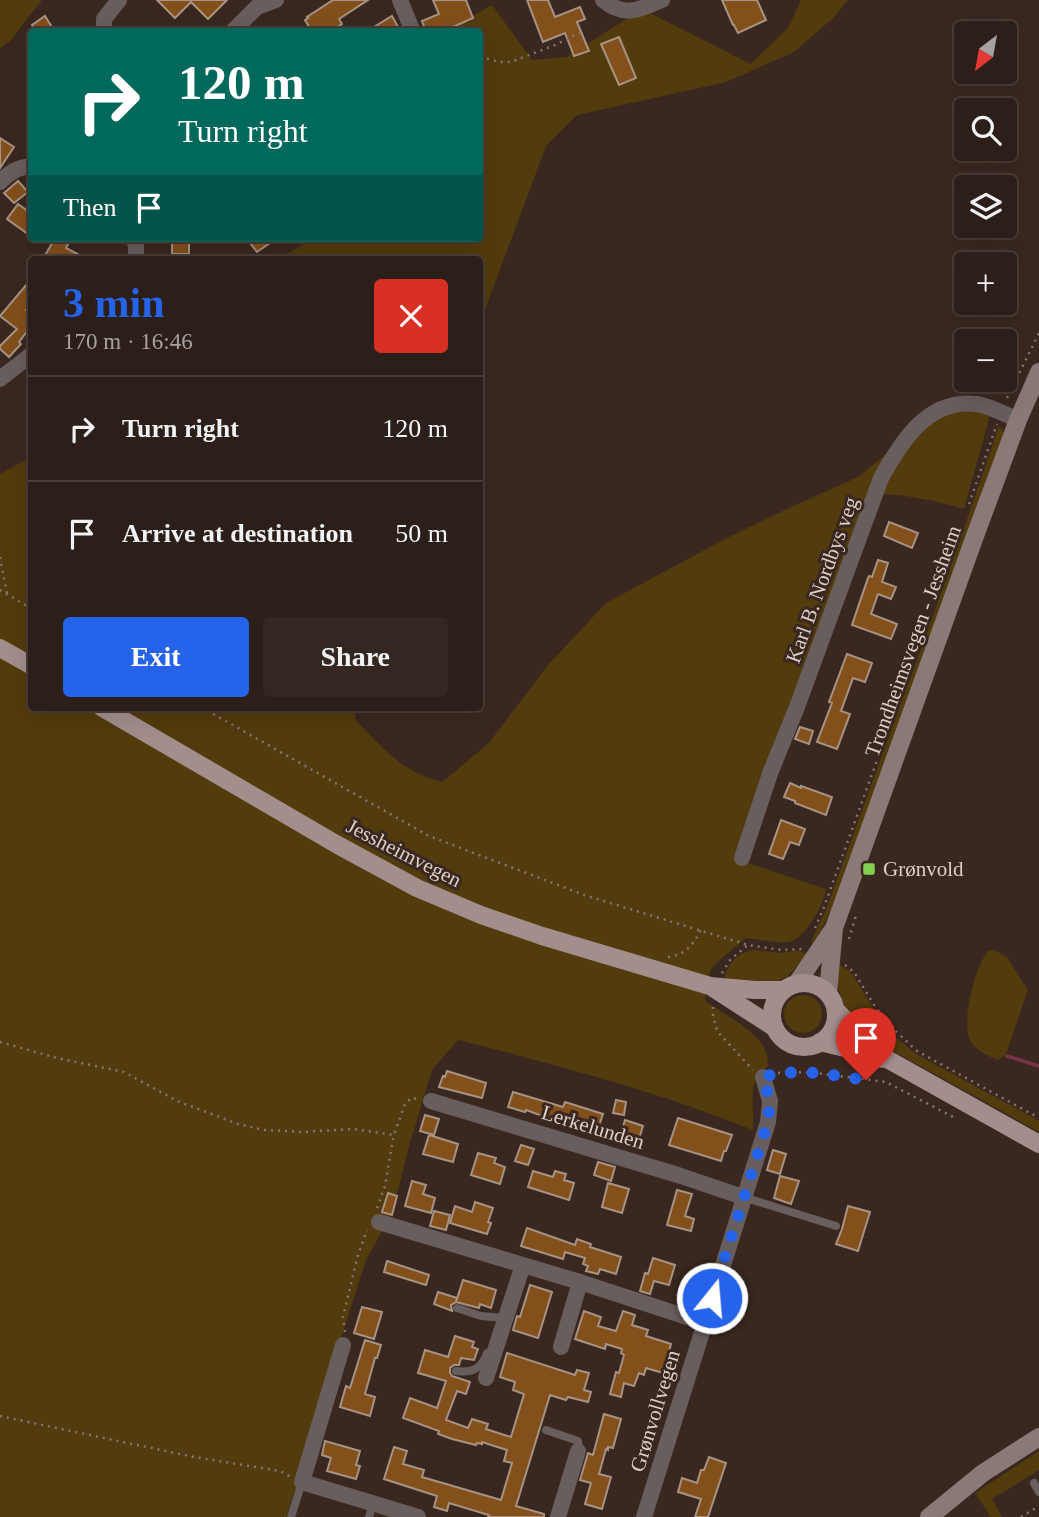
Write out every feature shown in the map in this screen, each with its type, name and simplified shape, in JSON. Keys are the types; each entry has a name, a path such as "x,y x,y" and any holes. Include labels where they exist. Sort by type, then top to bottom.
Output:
{"main road":[{"name":"Trondheimsvegen - Jessheim","path":"828,993 834,928 1018,420 1039,372"},
{"path":"0,648 28,664"},
{"name":"Jessheimvegen","path":"108,711 336,844 417,888 481,915 715,988 755,990 790,987"},
{"name":"Trondheimsvegen - Jessheim","path":"790,987 834,928"},
{"path":"887,1059 872,1058 820,1042 794,1045 775,1028 772,1008 776,998 790,987 814,984 828,993 836,1010 887,1059 1039,1144"},
{"name":"Jessheimvegen","path":"715,988 775,1028"},
{"path":"820,1042 833,1028 836,1010"},
{"path":"929,1517 983,1473 1039,1437"}],"street":[{"path":"104,28 104,19 119,0"},
{"path":"400,0 411,28"},
{"path":"603,0 612,8 622,11 641,9 662,0"},
{"path":"236,28 257,7 270,1"},
{"path":"0,181 14,170 28,166"},
{"path":"0,379 28,357"},
{"name":"Karl B. Nordbys veg","path":"742,858 771,771 881,478 895,453 915,427 934,412 950,405 975,404 1018,420"},
{"name":"Grønvollvegen","path":"644,1517 763,1138 770,1109 769,1094 763,1077"},
{"name":"Lerkelunden","path":"430,1101 743,1197"},
{"path":"375,1218 705,1323"},
{"path":"486,1378 523,1265"},
{"path":"561,1347 580,1283"},
{"path":"343,1345 302,1482 371,1510 418,1517"},
{"path":"558,1517 578,1451"}],"lane":[{"path":"743,1197 836,1226"},
{"path":"456,1371 467,1372 480,1366 494,1330 504,1322 497,1316 481,1316 457,1308"},
{"path":"546,1430 578,1441 578,1451"},
{"path":"291,1517 302,1482"},
{"path":"1034,1483 1039,1492"}],"path":[{"path":"483,59 511,62 585,30"},
{"path":"0,556 7,594"},
{"path":"0,590 28,607"},
{"path":"208,711 429,836 587,895 748,945 781,950 802,948"},
{"path":"849,941 858,909"},
{"path":"658,954 678,956 687,950 701,930"},
{"path":"748,945 730,960 715,988 713,1016 717,1031 756,1074 763,1077 803,1072 886,1082 957,1119"},
{"path":"842,963 855,972 890,1026 917,1051 1039,1118"},
{"path":"0,1042 57,1058 124,1072 177,1101 238,1124 264,1130 302,1132 353,1129 394,1133"},
{"path":"343,1345 343,1317 361,1244 375,1218 385,1186 394,1133 405,1104 411,1098 430,1101"},
{"path":"0,1416 194,1457 280,1471 302,1482"},
{"path":"1021,1517 1039,1506"}],"shaded area":[{"path":"0,0 42,0 14,38 0,48"},
{"path":"801,0 848,0 832,19 794,52 726,82 577,115 546,146 483,315 483,256 284,256 307,242 483,242 483,28 452,28 492,5 532,60 567,57 642,9 751,64 788,28"},
{"path":"958,405 991,412 964,509 917,498 870,494 736,859 826,889 814,918 798,937 782,942 746,938 710,971 706,1002 752,1033 767,1055 768,1066 756,1080 754,1087 753,1130 618,1083 458,1040 432,1070 392,1213 366,1260 286,1517 0,1517 0,474 28,459 28,711 356,711 355,719 394,758 415,772 442,782 488,744 549,664 606,603 723,540 858,477 912,433"},
{"path":"999,426 1003,431 1003,438 835,901 812,944 951,566"},
{"path":"752,950 780,953 797,951 809,954 788,976 773,983 724,982 732,962 741,954"},
{"path":"994,950 1007,957 1028,990 1006,1054 998,1060 973,1045 967,1022 970,995 978,969 988,951"},
{"path":"836,963 850,971 880,1019 916,1054 1039,1121 1039,1132 884,1046 850,1014 843,1002 837,986"},
{"path":"803,995 816,1001 822,1014 816,1027 803,1033 790,1027 784,1014 790,1001"},
{"path":"1039,1451 1039,1470 992,1499 1002,1517 991,1517 975,1493"}],"building":[{"path":"157,0 227,0 208,19 191,2 175,18"},
{"path":"333,0 368,0 339,19 342,24 336,28 310,28 305,20"},
{"path":"433,0 466,0 473,18 451,28 425,28 422,21 439,14"},
{"path":"527,0 548,0 555,17 580,7 585,19 577,22 589,51 574,56 565,33 543,42"},
{"path":"722,0 757,0 766,20 738,33"},
{"path":"45,16 52,28 34,28 32,25"},
{"path":"392,16 399,28 372,28"},
{"path":"619,37 636,78 619,85 601,44"},
{"path":"0,138 14,147 0,168"},
{"path":"18,181 28,192 14,203 4,193"},
{"path":"18,204 28,211 28,234 7,219"},
{"path":"53,242 69,242 66,248 81,256 45,256"},
{"path":"172,242 189,242 189,254 172,254"},
{"path":"249,242 271,242 257,252"},
{"path":"28,283 28,330 19,342 21,344 9,357 0,346 17,329 0,316"},
{"path":"889,522 918,533 912,548 884,536"},
{"path":"878,560 888,563 882,582 896,587 891,599 878,594 871,614 897,624 891,639 852,625 868,578 872,577"},
{"path":"847,654 872,663 865,682 853,678 841,711 850,714 837,749 817,742"},
{"path":"800,727 813,731 809,744 795,739"},
{"path":"790,783 832,797 826,815 784,797"},
{"path":"781,820 805,829 799,845 790,842 783,859 769,854"},
{"path":"447,1071 486,1083 482,1098 439,1087"},
{"path":"513,1092 563,1107 565,1102 603,1114 598,1129 575,1122 573,1127 526,1110 525,1112 508,1107"},
{"path":"616,1100 626,1102 624,1115 613,1113"},
{"path":"425,1115 439,1119 434,1135 420,1131"},
{"path":"678,1118 732,1135 721,1161 669,1145"},
{"path":"625,1120 643,1126 638,1142 620,1136"},
{"path":"429,1135 458,1144 453,1162 423,1154"},
{"path":"521,1145 534,1149 528,1165 515,1161"},
{"path":"773,1150 786,1154 780,1174 767,1170"},
{"path":"478,1153 496,1158 494,1163 505,1167 500,1184 471,1175"},
{"path":"598,1162 615,1167 611,1181 594,1175"},
{"path":"533,1171 553,1177 555,1171 566,1174 564,1180 574,1183 569,1200 528,1187"},
{"path":"780,1176 799,1181 791,1204 774,1198"},
{"path":"412,1181 426,1185 423,1194 435,1198 431,1213 405,1206"},
{"path":"608,1183 629,1189 622,1213 602,1207"},
{"path":"677,1190 692,1194 685,1216 694,1219 691,1231 667,1225"},
{"path":"388,1193 397,1196 392,1215 382,1212"},
{"path":"475,1202 493,1208 487,1234 450,1223 455,1206 472,1212"},
{"path":"848,1206 870,1212 858,1251 836,1244"},
{"path":"434,1211 450,1215 446,1230 430,1226"},
{"path":"527,1228 575,1245 577,1239 591,1244 590,1247 621,1257 616,1274 600,1269 598,1274 586,1271 588,1266 583,1264 585,1258 565,1252 563,1259 521,1246"},
{"path":"653,1258 675,1265 669,1285 654,1281 650,1294 640,1291"},
{"path":"387,1261 429,1275 426,1285 384,1272"},
{"path":"463,1280 496,1290 491,1308 456,1302"},
{"path":"530,1285 552,1292 538,1338 513,1330"},
{"path":"438,1292 457,1298 451,1305 452,1311 434,1304"},
{"path":"362,1307 382,1312 374,1339 354,1333"},
{"path":"584,1311 601,1317 598,1326 616,1331 623,1311 635,1315 632,1325 648,1330 646,1336 671,1344 663,1373 646,1368 644,1375 639,1373 634,1386 624,1383 621,1397 610,1394 624,1355 621,1353 622,1349 606,1344 605,1349 575,1339"},
{"path":"455,1336 474,1342 472,1347 478,1349 474,1360 461,1358 459,1365 450,1368 452,1376 470,1382 466,1394 457,1391 446,1420 468,1428 472,1419 488,1424 486,1429 511,1437 524,1394 513,1390 515,1382 500,1377 507,1353 575,1375 577,1370 589,1373 584,1390 591,1392 588,1402 550,1395 516,1506 544,1514 544,1517 488,1517 489,1515 449,1503 447,1511 434,1507 437,1496 384,1479 394,1447 407,1451 403,1464 424,1470 422,1477 501,1500 512,1463 504,1461 507,1450 482,1442 476,1445 452,1439 438,1434 439,1431 403,1418 410,1398 437,1408 446,1381 418,1373 425,1350 448,1357"},
{"path":"365,1340 381,1345 365,1394 375,1397 370,1416 340,1407 346,1386 350,1388"},
{"path":"604,1414 621,1419 613,1448 606,1449 599,1474 611,1477 602,1509 585,1504 591,1483 580,1480 588,1453 593,1455"},
{"path":"325,1441 360,1451 356,1465 360,1466 356,1479 327,1471 331,1458 322,1455"},
{"path":"709,1457 726,1463 708,1517 695,1517 701,1499 678,1492 682,1478 697,1483"}],"waterway":[{"path":"1007,1056 1039,1066"}],"place":[{"name":"Grønvold","path":"869,869"}],"route":[{"path":"712,1298 768,1122 770,1101 763,1077 789,1072 866,1080"}]}
